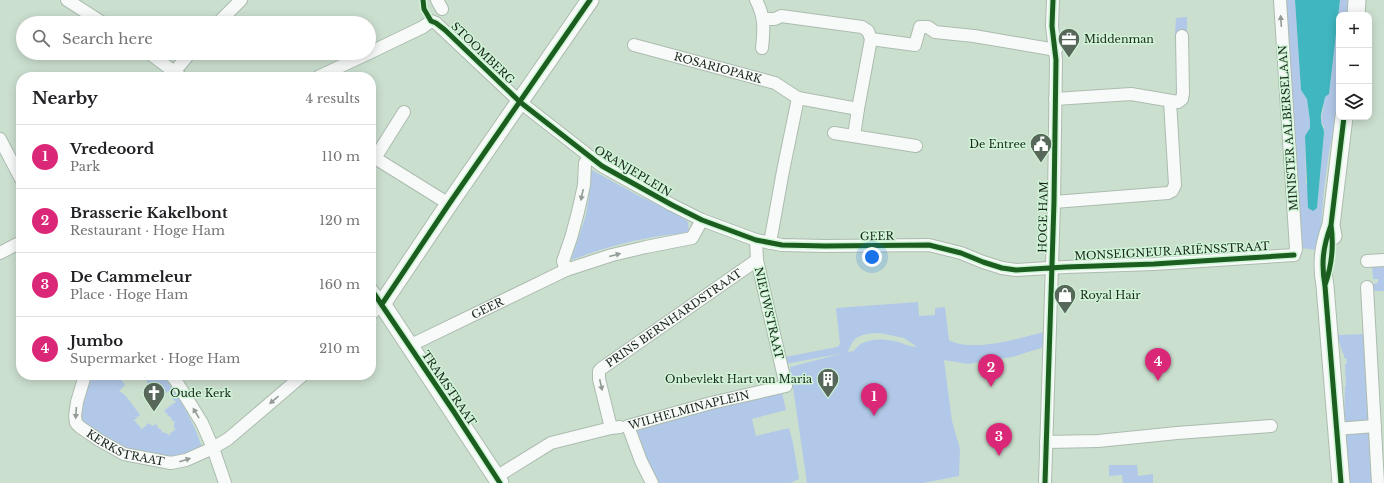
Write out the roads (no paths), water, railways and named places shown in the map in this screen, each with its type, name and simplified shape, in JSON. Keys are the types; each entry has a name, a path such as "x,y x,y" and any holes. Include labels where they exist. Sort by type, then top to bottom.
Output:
{"street":[{"path":"67,0 92,16"},
{"path":"225,16 241,0"},
{"path":"376,309 590,0"},
{"path":"756,0 764,19 762,48"},
{"name":"HOGE HAM","path":"1045,483 1054,202 1056,50 1052,26 1053,0"},
{"name":"MINISTER AALBERSELAAN","path":"1280,0 1296,248 1294,255"},
{"path":"1356,12 1357,0"},
{"path":"764,19 774,19 781,16 862,26 868,31 871,39 854,136"},
{"name":"STOOMBERG","path":"376,50 424,27 431,21 445,30 520,102"},
{"path":"871,39 915,45 920,27 928,27 935,32 974,36 1056,50"},
{"path":"1055,99 1131,94 1178,102 1182,99 1182,36"},
{"name":"ROSARIOPARK","path":"634,45 775,83 798,98 858,109"},
{"path":"159,60 175,72"},
{"path":"179,72 186,60"},
{"name":"STOOMBERG","path":"329,72 354,60"},
{"path":"770,243 798,98"},
{"name":"HOGE HAM","path":"1054,202 1168,193 1172,191 1175,185 1170,100"},
{"name":"ORANJEPLEIN","path":"520,102 589,157 644,191 702,220"},
{"path":"376,156 404,112"},
{"path":"1341,483 1325,286 1322,271 1325,241 1331,225 1344,120"},
{"path":"834,133 916,146"},
{"path":"0,139 16,169"},
{"name":"ORANJEPLEIN","path":"566,270 563,261 578,212 584,186 585,163 589,157"},
{"path":"376,159 449,204"},
{"path":"566,270 612,255 646,247 690,240 702,220"},
{"name":"GEER","path":"702,220 756,240 770,243 825,246 929,245 963,254 1002,268 1026,270 1052,268"},
{"name":"NIEUWSTRAAT","path":"756,240 757,260 786,386"},
{"path":"0,253 16,245"},
{"name":"MONSEIGNEUR ARIËNSSTRAAT","path":"1052,268 1154,264 1294,255"},
{"name":"PRINS BERNHARDSTRAAT","path":"612,428 599,379 599,371 757,260"},
{"path":"1367,261 1384,260"},
{"name":"GEER","path":"409,346 566,270"},
{"path":"1367,287 1378,483"},
{"name":"TRAMSTRAAT","path":"376,309 409,346 498,480"},
{"name":"KERKSTRAAT","path":"84,380 77,402 75,416 76,423 80,428 124,454 171,463 186,460 212,448"},
{"path":"176,380 202,423 225,483"},
{"path":"212,448 228,439 297,380"},
{"name":"WILHELMINAPLEIN","path":"652,483 641,460 628,426 711,403 786,386"},
{"path":"498,480 551,443 612,428 628,426"},
{"path":"1046,442 1098,441 1271,426"},
{"path":"1336,429 1375,426"}],"water":[{"path":"1295,0 1340,0 1339,12 1336,12 1336,34 1329,94 1325,97 1321,115 1324,133 1317,208 1313,211 1308,208 1305,136 1310,128 1310,121 1307,99 1301,90"}],"place":[{"name":"Middenman","path":"1069,58"},
{"name":"De Entree","path":"1041,164"},
{"name":"Royal Hair","path":"1065,314"},
{"name":"Jumbo","path":"1158,381"},
{"name":"Brasserie Kakelbont","path":"991,387"},
{"name":"Onbevlekt Hart van Maria","path":"828,398"},
{"name":"Oude Kerk","path":"154,412"},
{"name":"Vredeoord","path":"874,416"},
{"name":"De Cammeleur","path":"999,456"}]}
